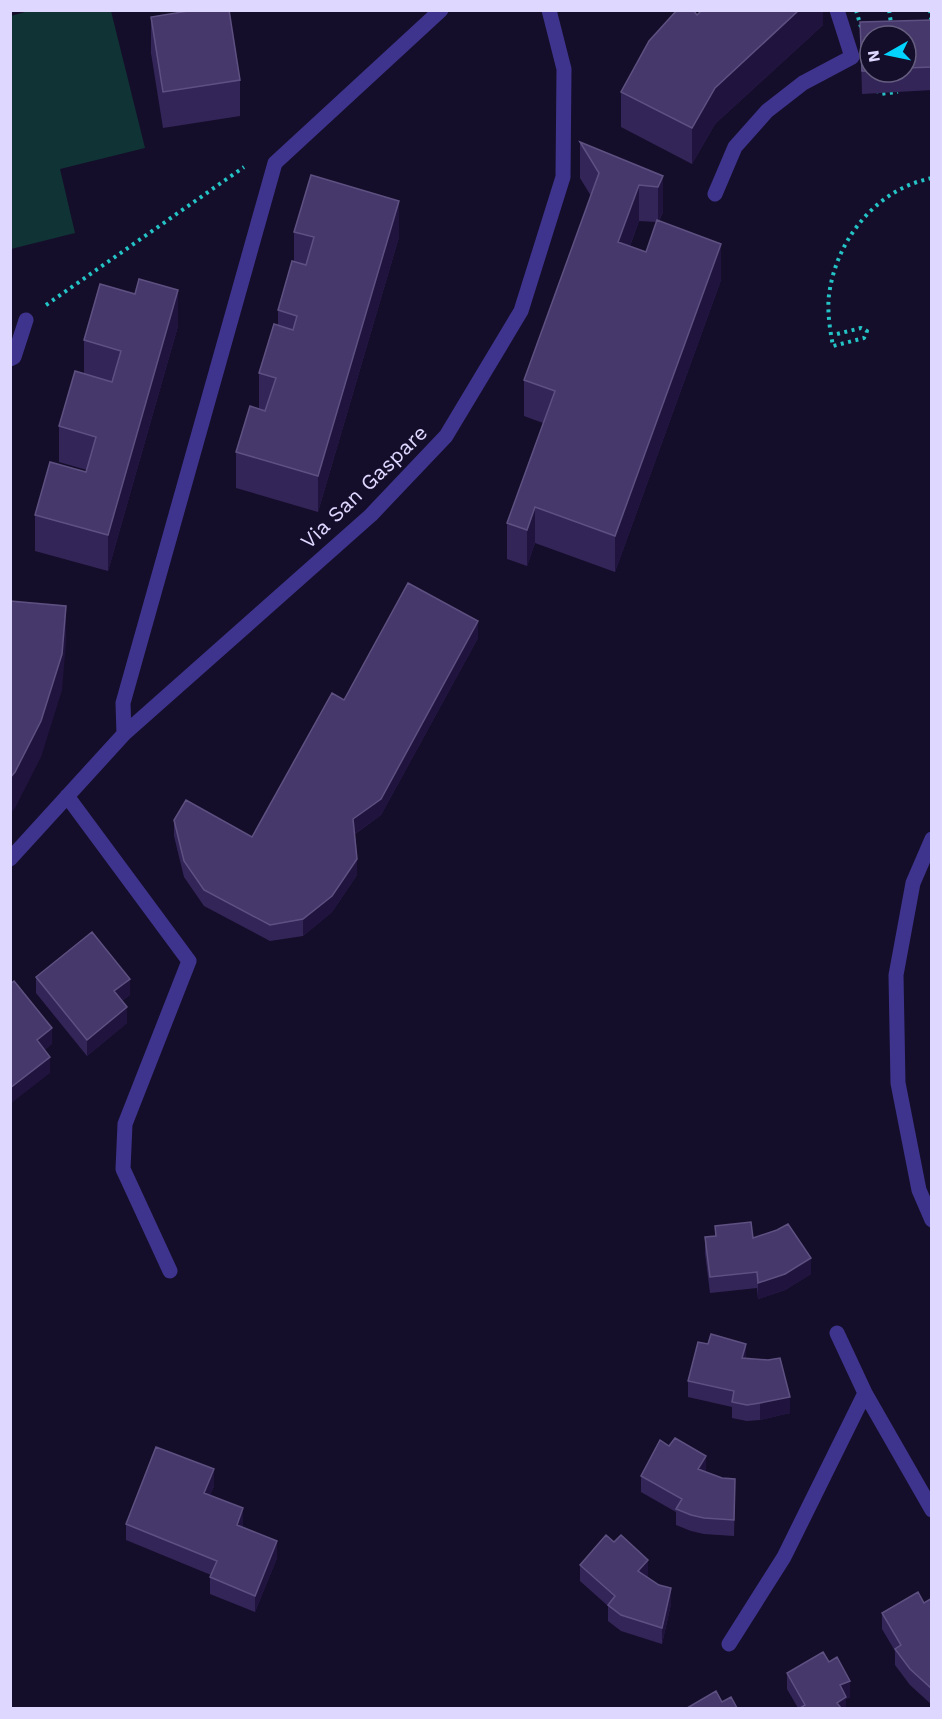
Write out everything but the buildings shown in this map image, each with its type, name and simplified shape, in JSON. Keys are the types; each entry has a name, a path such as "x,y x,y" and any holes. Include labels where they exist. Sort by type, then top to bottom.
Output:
{"street":[{"path":"124,735 123,703 275,163 441,10"},
{"name":"Via San Gaspare","path":"10,859 124,735 371,515 446,436 521,311 564,177 564,69 549,10"},
{"path":"715,194 735,147 767,111 803,83 852,57 837,10"},
{"path":"10,359 14,357 26,320"},
{"path":"67,796 189,961 125,1124 123,1169 170,1271"},
{"path":"932,839 913,883 896,975 898,1083 919,1190 932,1220"},
{"path":"837,1333 865,1393 932,1510"},
{"path":"729,1644 784,1557 865,1393"}],"path":[{"path":"930,10 932,26"},
{"path":"877,84 879,94 900,91"},
{"path":"26,320 247,166 275,163"},
{"path":"837,333 861,328 867,331 864,338 833,346 829,297 836,265 856,226 883,200 901,187 932,177"}],"green space":[{"path":"32,10 111,11 145,148 60,169 75,233 11,249 11,16"}]}
